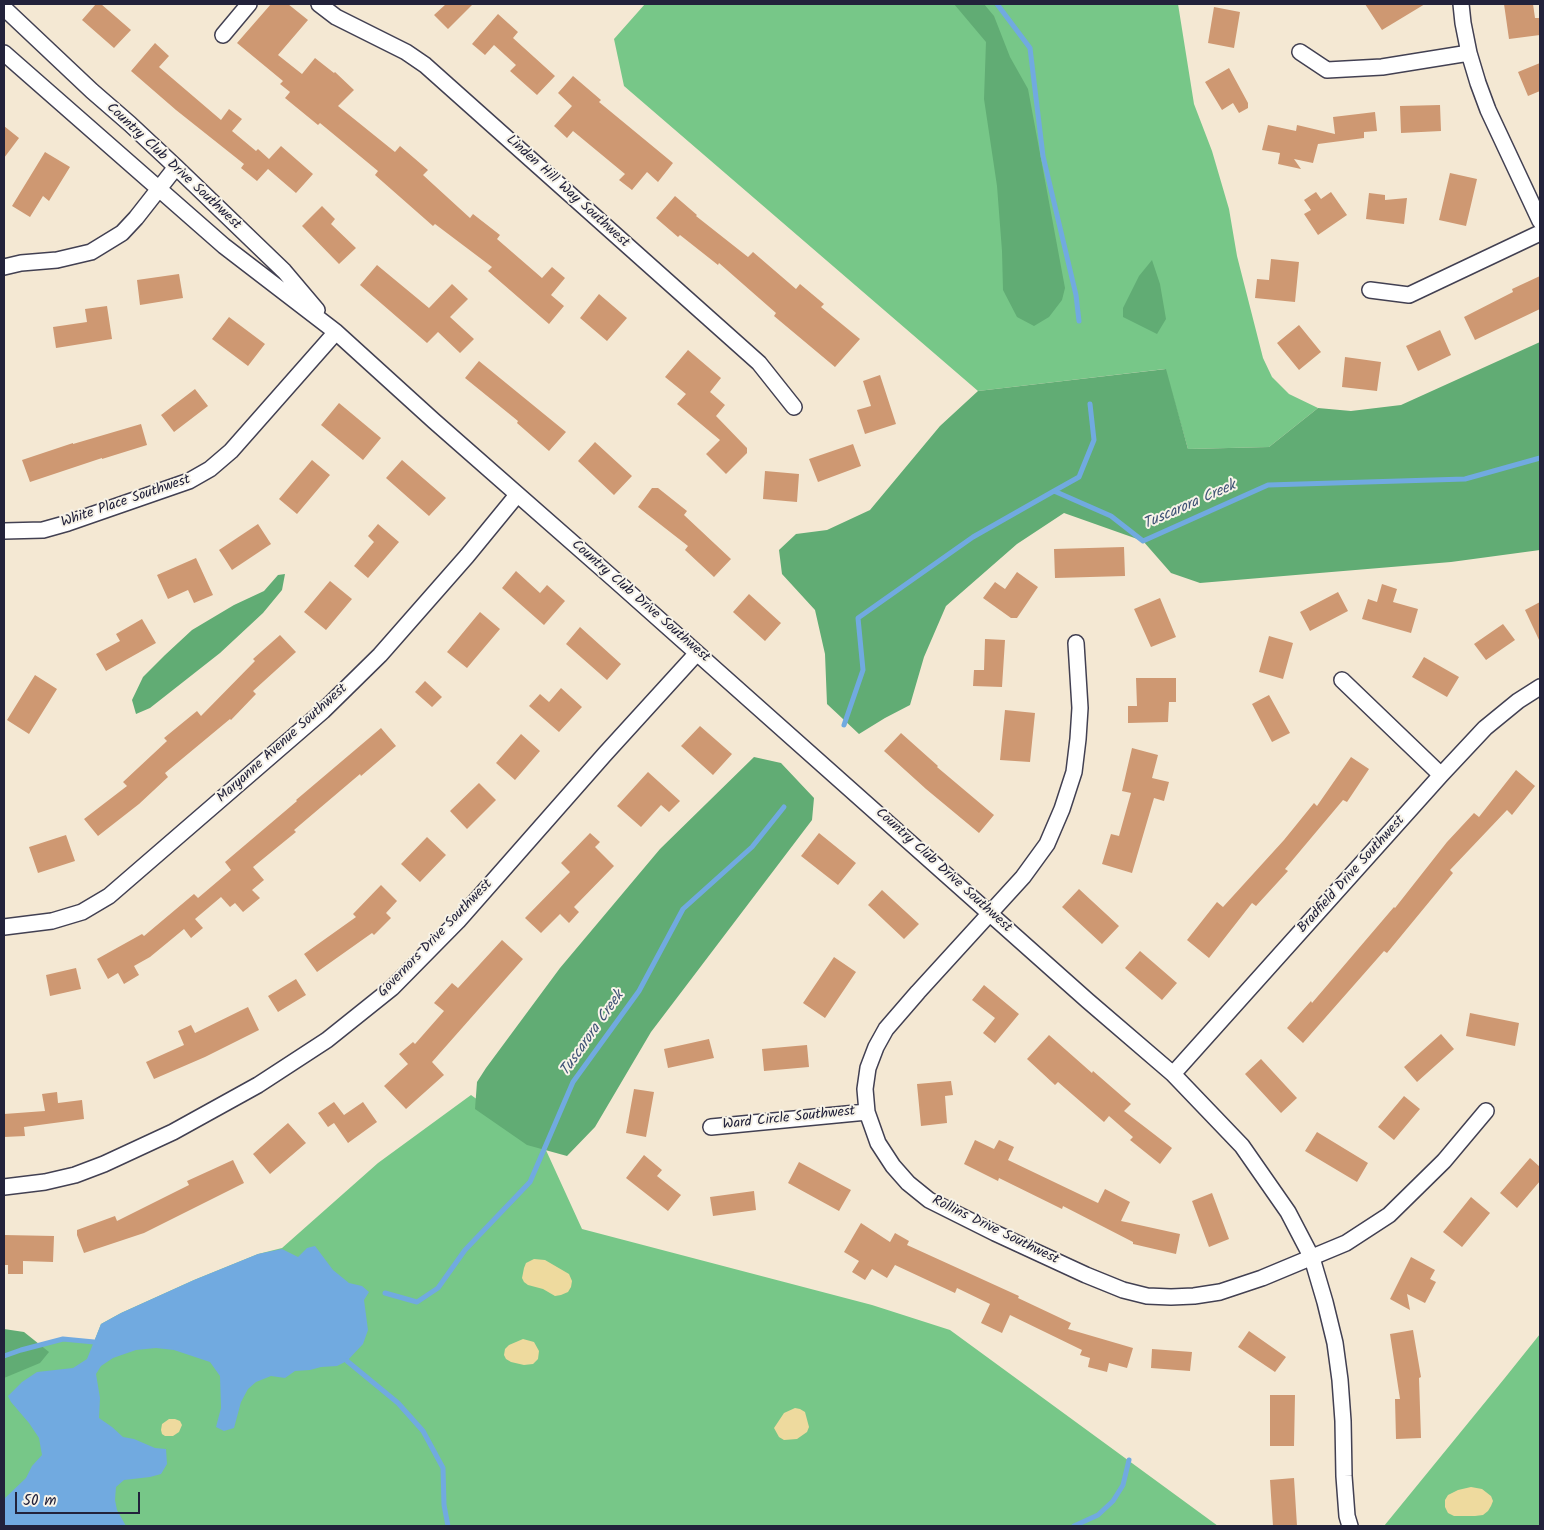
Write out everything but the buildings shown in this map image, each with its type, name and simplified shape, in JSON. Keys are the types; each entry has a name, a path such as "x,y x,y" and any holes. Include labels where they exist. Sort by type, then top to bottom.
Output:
{"street":[{"path":"223,34 249,4"},
{"name":"Linden Hill Way Southwest","path":"319,4 336,17 406,52 425,65 759,363 794,408"},
{"path":"1461,4 1469,53 1478,83 1488,110 1540,221"},
{"name":"Country Club Drive Southwest","path":"4,8 176,167 284,271 336,332"},
{"path":"1300,52 1327,70 1382,67 1469,53"},
{"name":"Country Club Drive Southwest","path":"4,53 224,246 336,332 517,495 1088,1001 1173,1074 1242,1146 1288,1212 1312,1258 1325,1302 1335,1343 1340,1380 1344,1476 1347,1516 1350,1526"},
{"path":"4,267 21,263 57,260 91,252 122,233 176,167"},
{"path":"1370,290 1409,295 1540,233"},
{"name":"White Place Southwest","path":"4,531 43,530 68,523 189,481 210,469 231,451 336,332"},
{"name":"Maryanne Avenue Southwest","path":"4,927 52,921 82,912 109,896 323,712 380,655 467,556 517,495"},
{"name":"Rollins Drive Southwest","path":"1076,643 1080,708 1074,772 1062,809 1047,844 1023,877 991,914 924,985 886,1029 876,1047 868,1068 865,1089 867,1112 878,1143 908,1184 929,1200 1069,1268 1123,1290 1146,1296 1194,1296 1220,1292 1262,1278 1346,1243 1389,1215 1444,1161 1486,1110"},
{"name":"Governors Drive Southwest","path":"4,1187 45,1182 75,1175 104,1164 173,1132 258,1085 327,1040 392,988 458,921 697,653"},
{"path":"1342,680 1441,775"},
{"name":"Bradfield Drive Southwest","path":"1173,1074 1485,728 1540,686"},
{"name":"Ward Circle Southwest","path":"711,1126 867,1112"}],"green space":[{"path":"645,4 1178,4 1194,104 1212,151 1229,209 1237,256 1263,358 1272,377 1289,394 1318,408 1269,447 1188,449 1165,369 978,391 624,86 614,39"},
{"path":"954,4 984,4 994,16 1010,57 1028,89 1065,288 1062,300 1049,317 1034,326 1017,317 1003,290 997,186 984,99 986,42"},
{"path":"1152,260 1160,284 1166,319 1157,334 1123,317 1123,308 1139,276"},
{"path":"1540,342 1540,550 1451,562 1200,583 1171,573 1143,541 1064,513 1017,544 946,606 924,657 910,705 859,734 827,704 825,654 815,610 782,574 779,550 796,534 827,530 870,510 940,426 978,391 1166,369 1188,449 1269,447 1318,408 1351,411 1401,405"},
{"path":"285,574 282,590 263,613 220,653 150,708 136,714 132,700 143,677 165,655 192,630 234,605 264,591 278,575"},
{"path":"754,757 781,763 814,798 812,820 651,1032 595,1127 567,1156 527,1145 475,1109 477,1082 560,968 660,849"},
{"path":"471,1095 545,1148 582,1229 872,1305 950,1330 1218,1526 4,1526 4,1356 63,1339 94,1342 101,1324 121,1313 258,1254 282,1248 378,1163"},
{"path":"4,1329 24,1332 49,1352 40,1363 4,1378"},
{"path":"1540,1334 1540,1526 1384,1526 1504,1379"}],"sand":[{"path":"534,1259 545,1260 569,1274 572,1281 568,1292 555,1296 524,1282 522,1278 526,1263"},
{"path":"523,1339 534,1342 539,1351 538,1359 533,1364 524,1365 511,1362 504,1355 505,1349 509,1345"},
{"path":"795,1408 805,1412 809,1427 807,1432 797,1439 784,1440 779,1437 774,1428 784,1413"},
{"path":"169,1419 180,1421 182,1425 179,1432 173,1436 165,1436 161,1430 162,1424"},
{"path":"1471,1487 1482,1489 1491,1496 1493,1501 1488,1511 1483,1515 1475,1516 1454,1516 1448,1513 1445,1507 1445,1500 1448,1495"}],"water":[{"path":"315,1246 333,1270 349,1283 362,1286 369,1292 364,1300 368,1330 363,1344 347,1361 337,1366 295,1371 285,1378 271,1376 256,1382 248,1389 241,1402 234,1428 224,1431 216,1427 221,1408 220,1376 210,1362 174,1350 156,1348 136,1350 113,1358 101,1366 96,1374 100,1398 99,1418 123,1437 134,1439 155,1448 166,1449 167,1464 161,1474 124,1480 116,1487 115,1500 117,1510 126,1526 4,1526 4,1499 26,1478 32,1466 42,1455 39,1438 8,1396 22,1382 37,1372 73,1368 87,1359 101,1324 121,1313 258,1254 282,1249 298,1257 307,1248"}],"waterway":[{"path":"997,4 1030,48 1043,156 1076,295 1079,321"},
{"path":"1054,491 1079,477 1094,440 1090,404"},
{"name":"Tuscarora Creek","path":"844,725 863,670 858,618 973,537 1054,491 1111,516 1143,541 1268,485 1465,479 1540,458"},
{"name":"Tuscarora Creek","path":"385,1293 417,1302 438,1288 465,1250 530,1182 573,1082 639,991 683,909 752,847 784,807"},
{"name":"Tuscarora Creek","path":"4,1356 63,1339 94,1342"},
{"path":"347,1361 398,1403 423,1431 443,1468 444,1505 448,1526"},
{"path":"1074,1526 1098,1515 1113,1501 1123,1485 1129,1460"}]}
